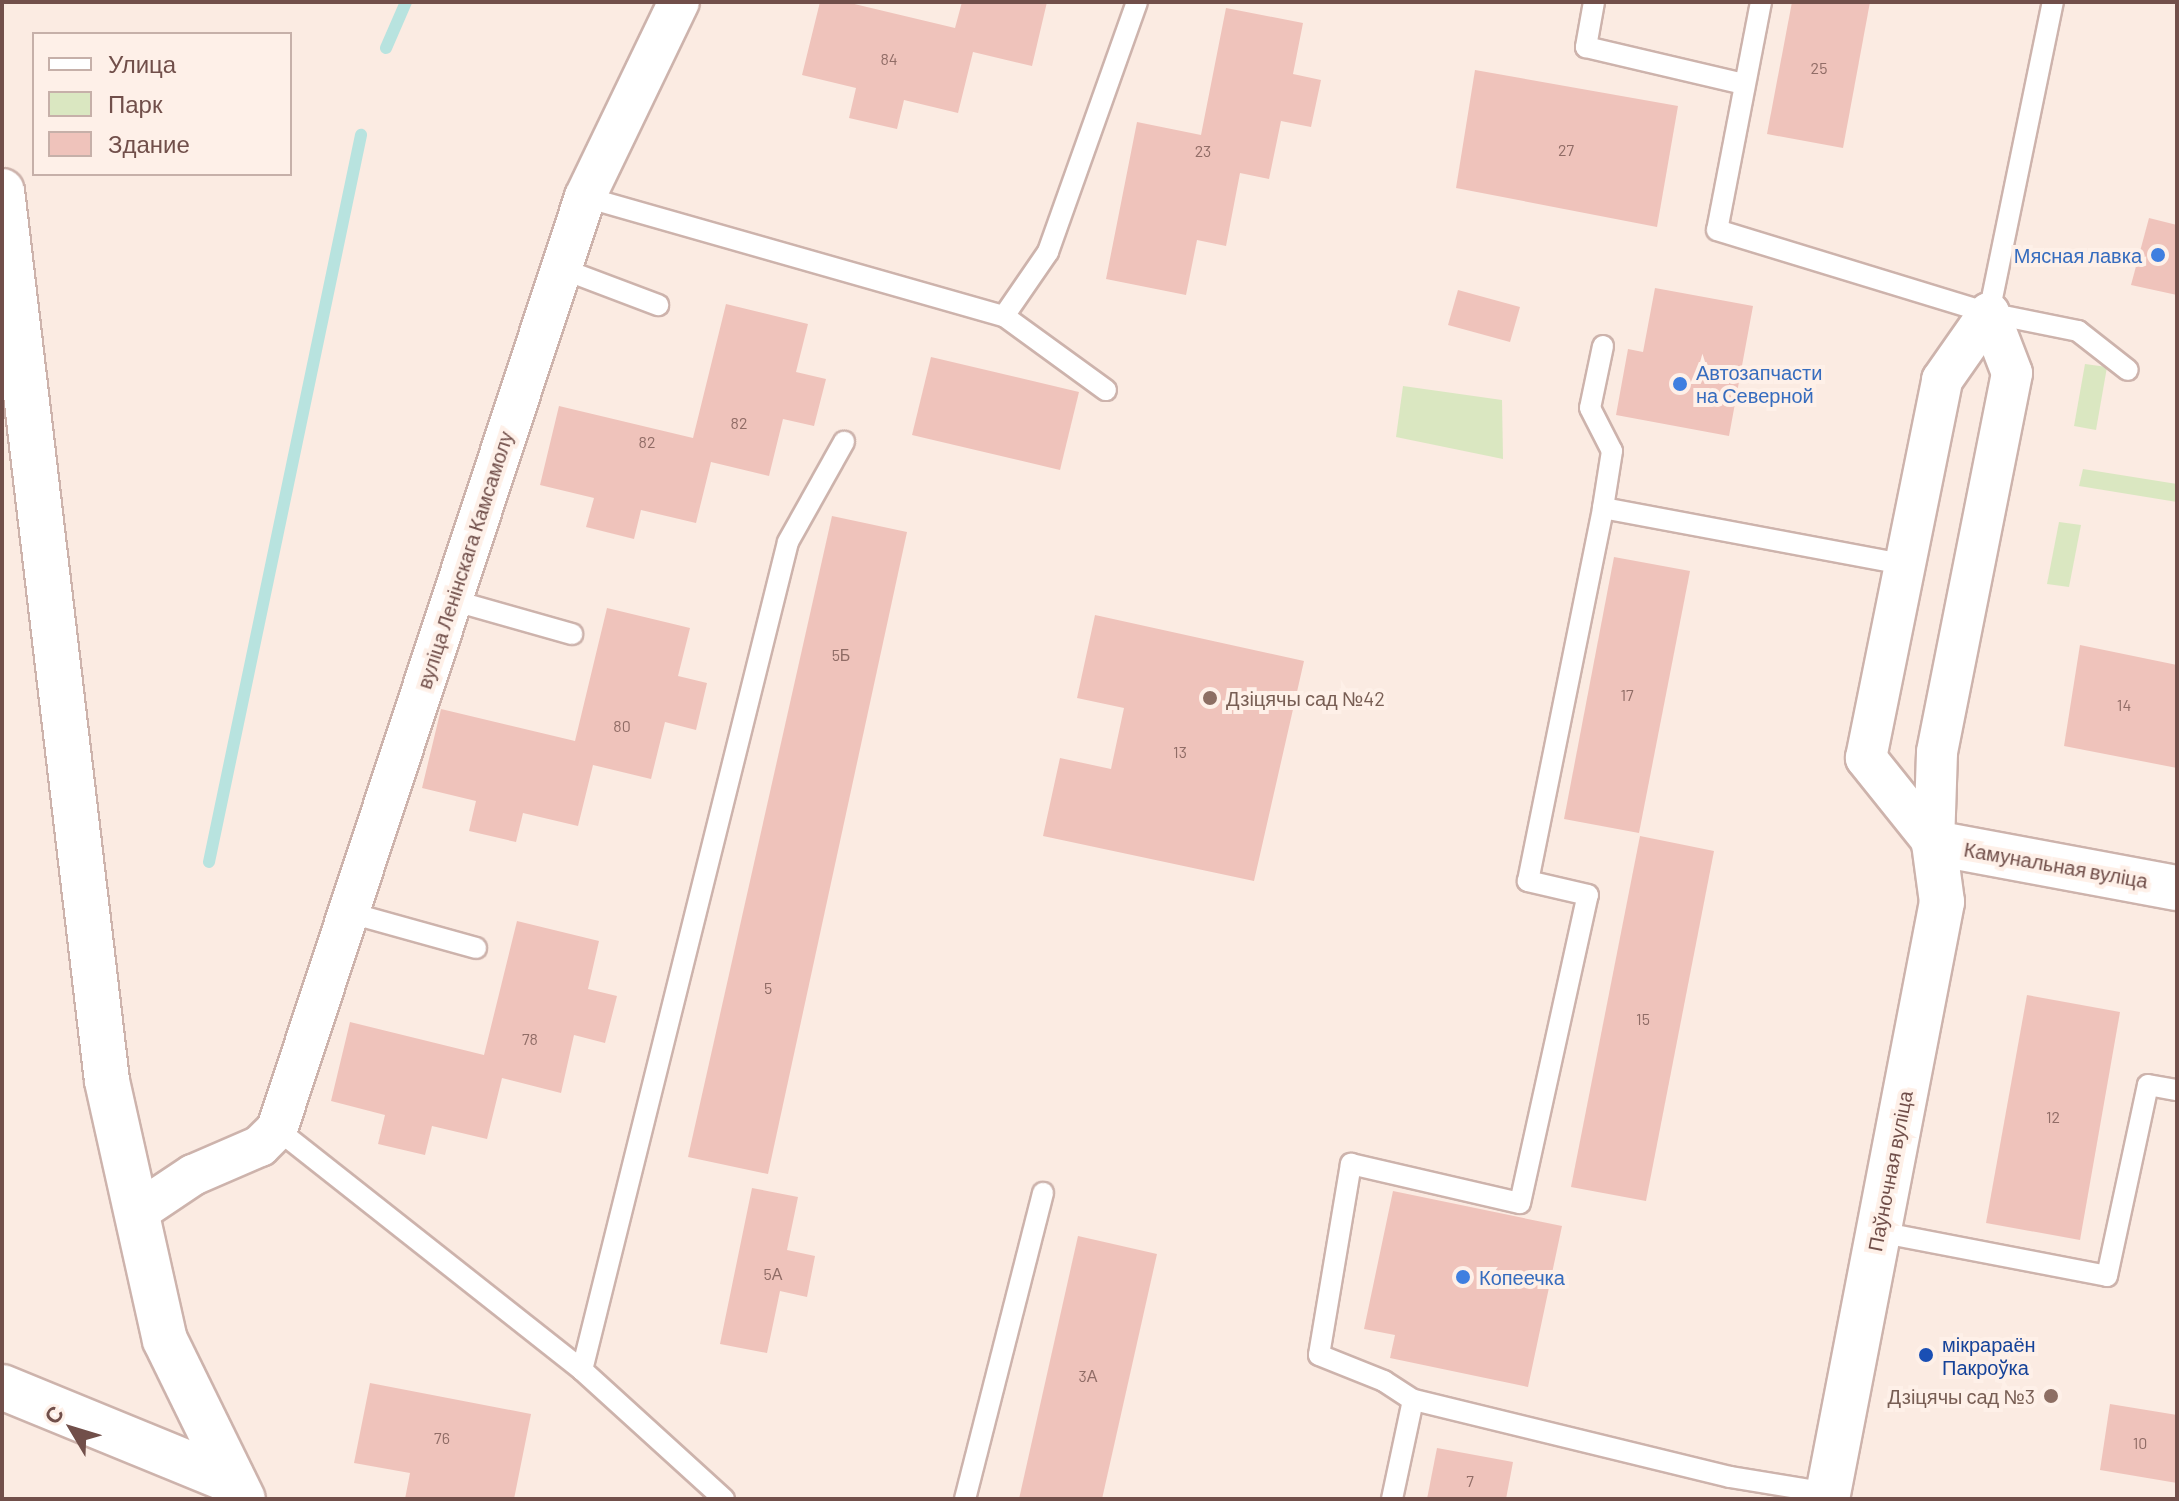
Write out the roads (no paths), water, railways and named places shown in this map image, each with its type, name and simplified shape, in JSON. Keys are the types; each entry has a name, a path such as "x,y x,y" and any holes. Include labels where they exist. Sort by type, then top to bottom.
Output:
{"main road":[{"path":"2,191 7,286 107,1081 165,1340 234,1493"},
{"name":"Камунальная вуліца","path":"1934,843 2177,888"},
{"name":"Паўночная вуліца","path":"1828,1496 1942,902 1934,843"},
{"path":"2,1387 234,1493"}],"street":[{"name":"вуліца Ленінскага Камсамолу","path":"277,1129 585,197 679,2"},
{"path":"1934,843 1866,758 1902,564 1942,380 1989,313"},
{"path":"1934,843 1937,752 2012,373 1989,313"},
{"path":"136,1213 193,1175 260,1146 277,1129"}],"lane":[{"path":"1004,316 1048,252 1137,2"},
{"path":"1594,2 1586,47 1744,84"},
{"path":"1761,2 1717,230 1989,313 2078,331 2128,370"},
{"path":"1989,313 2053,2"},
{"path":"585,197 1004,316 1106,390"},
{"path":"560,268 658,305"},
{"path":"1603,346 1590,408 1612,451 1528,881 1588,895 1520,1203 1351,1164 1319,1355 1384,1381 1413,1400 1730,1477 1828,1496"},
{"path":"582,1370 788,542 844,442"},
{"path":"1603,508 1902,564"},
{"path":"452,600 572,634"},
{"path":"347,912 476,948"},
{"path":"1879,1232 2107,1276 2148,1085 2177,1090"},
{"path":"277,1129 582,1370 724,1499"},
{"path":"965,1499 1043,1193"},
{"path":"1392,1499 1413,1400"}],"waterway":[{"path":"386,48 406,2"},
{"path":"209,862 361,135"}],"place":[{"name":"Мясная лавка","path":"2158,255"},
{"name":"Автозапчасти на Северной","path":"1680,384"},
{"name":"Дзіцячы сад №42","path":"1210,698"},
{"name":"Копеечка","path":"1463,1277"},
{"name":"мікрараён Пакроўка","path":"1926,1355"},
{"name":"Дзіцячы сад №3","path":"2051,1396"}]}
